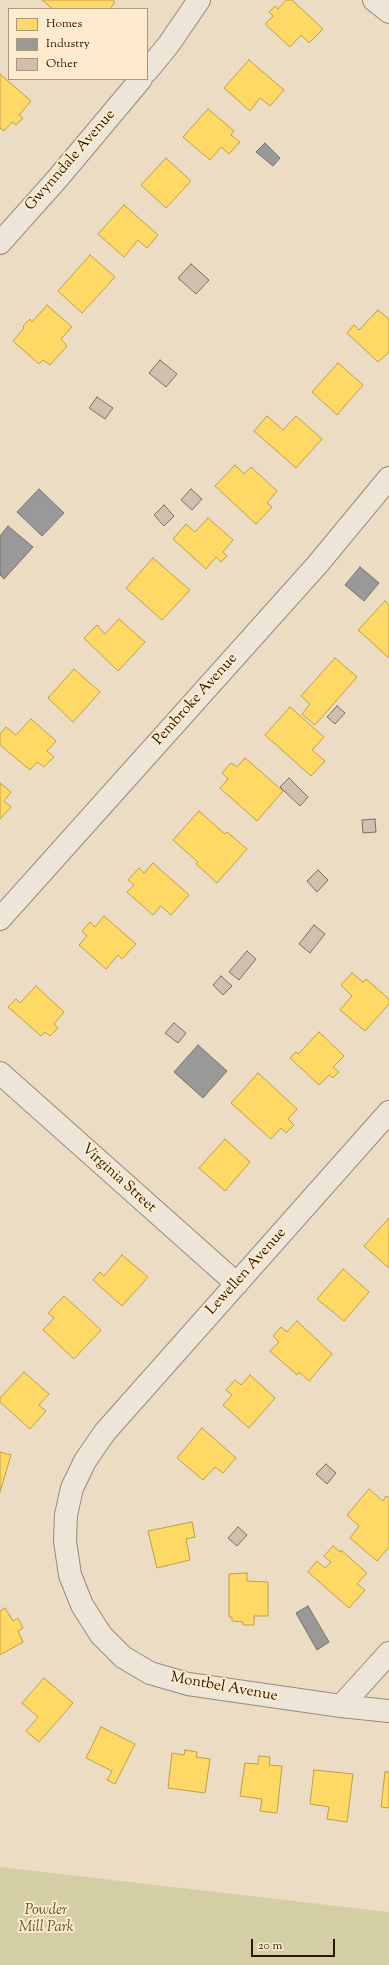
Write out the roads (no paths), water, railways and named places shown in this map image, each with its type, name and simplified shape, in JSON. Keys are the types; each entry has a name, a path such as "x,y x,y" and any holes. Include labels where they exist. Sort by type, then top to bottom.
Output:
{"street":[{"path":"148,71 169,44 199,0"},
{"path":"374,0 389,12"},
{"name":"Gwynndale Avenue","path":"0,243 58,178 140,80"},
{"name":"Pembroke Avenue","path":"0,919 318,565 389,478"},
{"name":"Virginia Street","path":"0,1074 237,1284"},
{"name":"Lewellen Avenue","path":"105,1432 389,1112"},
{"name":"Montbel Avenue","path":"105,1432 85,1461 72,1488 66,1515 65,1542 70,1575 82,1606 101,1635 123,1657 150,1673 188,1684 341,1706 389,1711"},
{"path":"341,1706 389,1653"}],"park label":[{"name":"Powder Mill Park","path":"46,1920"}]}
